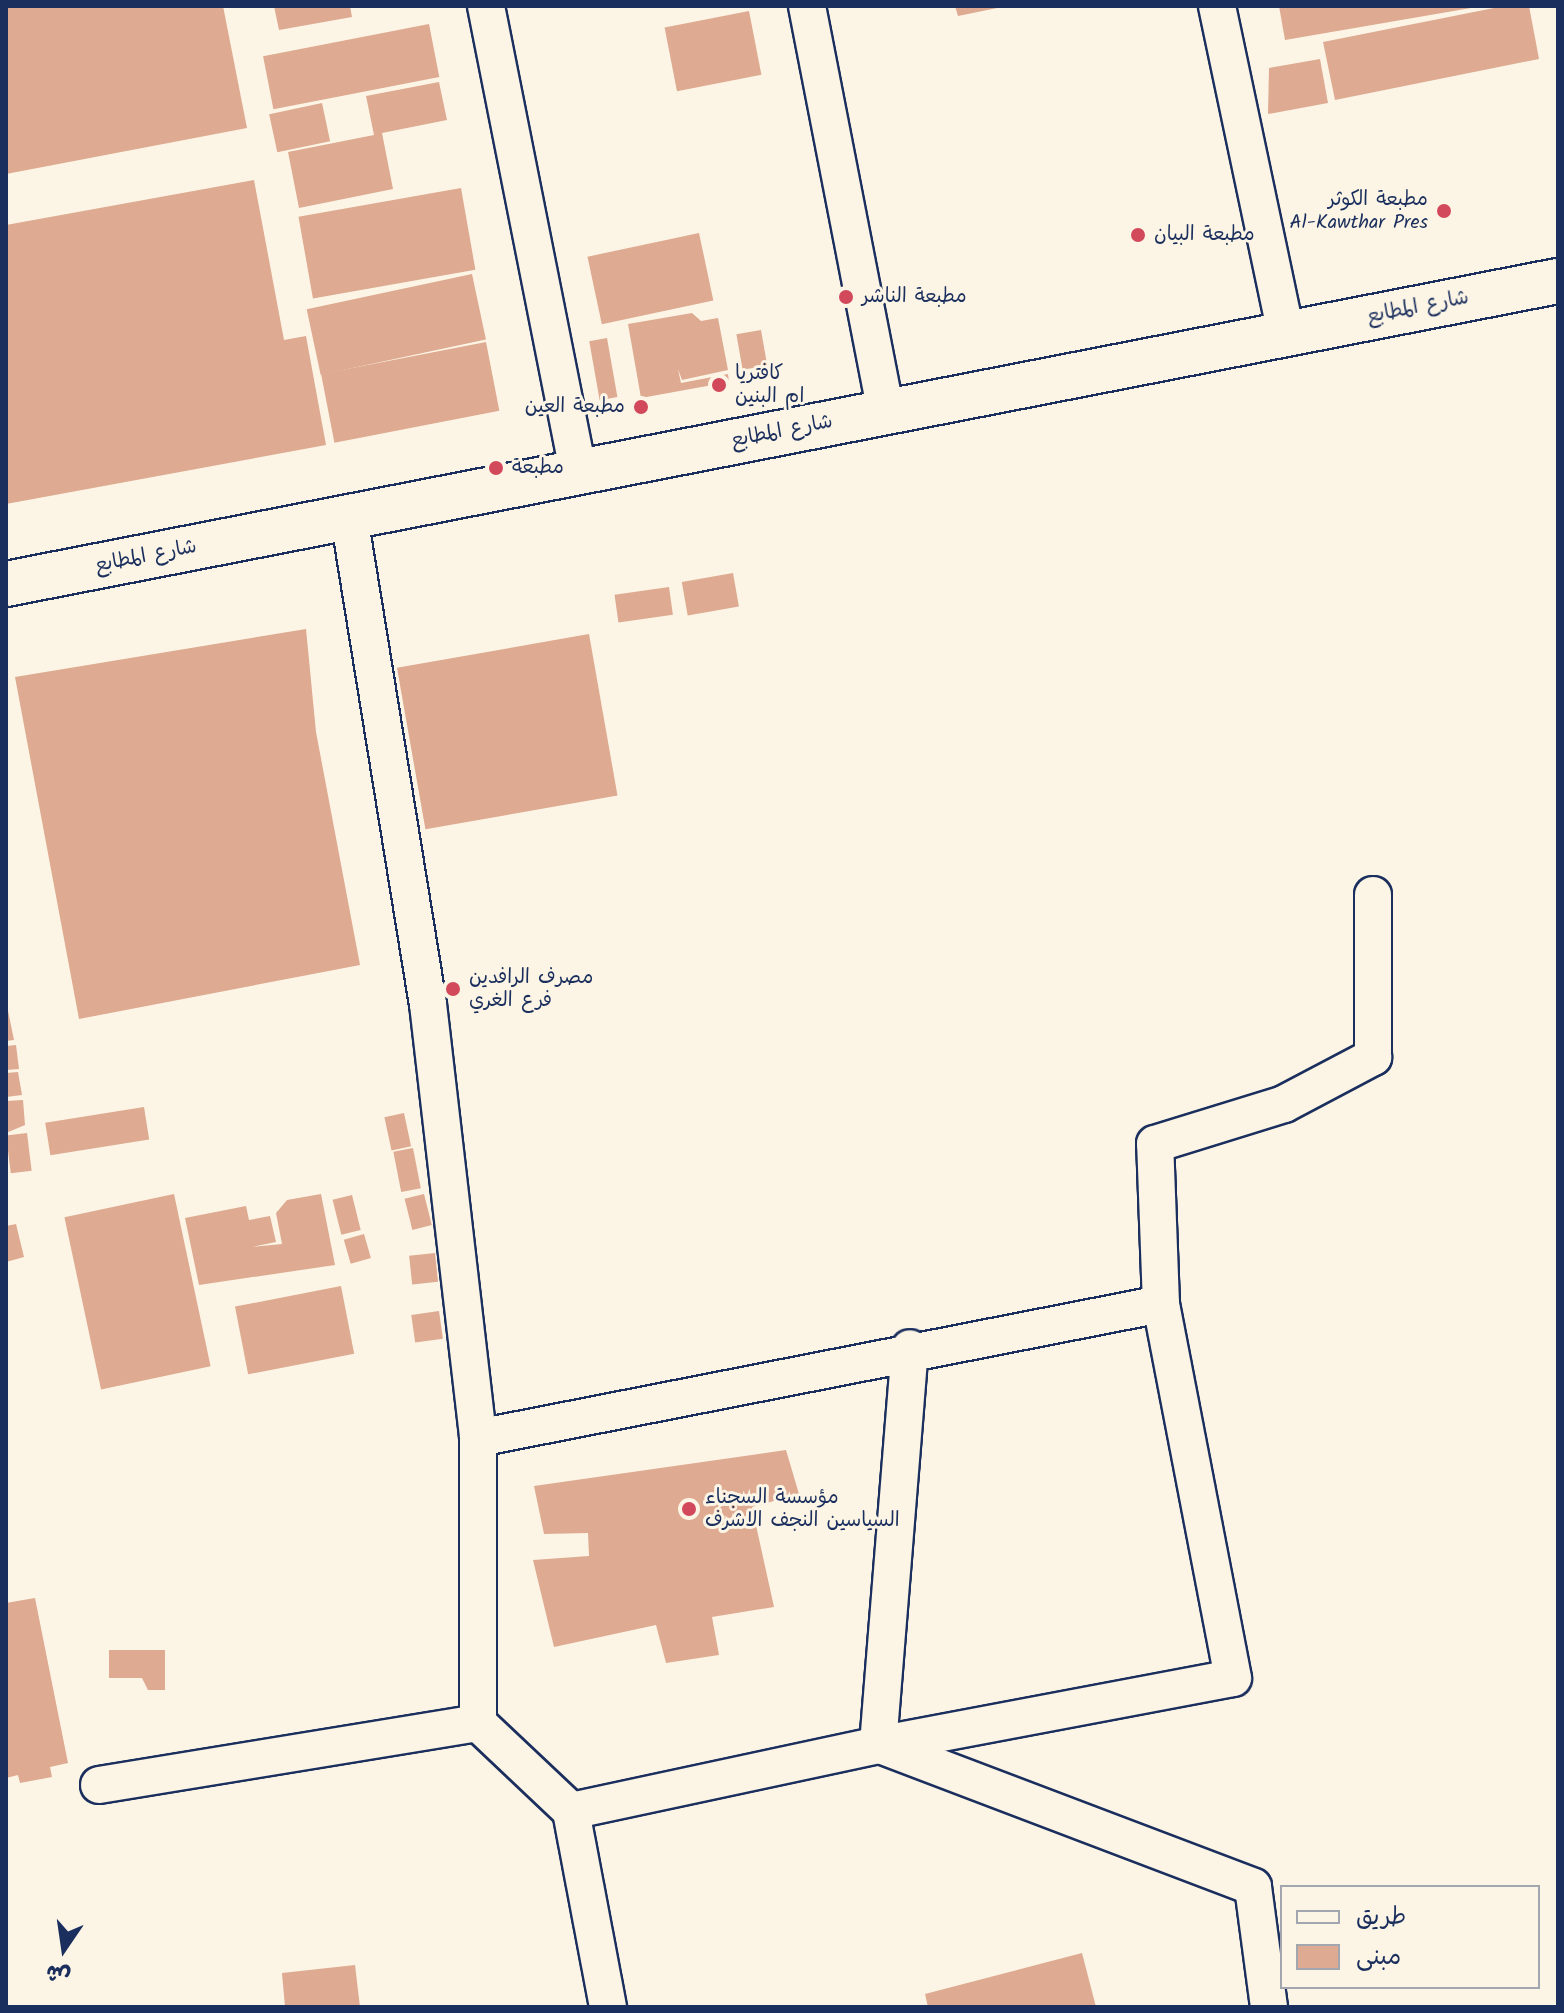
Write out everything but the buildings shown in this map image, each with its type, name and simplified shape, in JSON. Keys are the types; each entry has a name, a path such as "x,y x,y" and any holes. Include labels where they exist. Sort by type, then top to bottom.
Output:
{"street":[{"path":"486,6 578,472"},
{"path":"807,6 886,412"},
{"path":"1217,6 1286,334"},
{"name":"شارع المطابع","path":"6,584 1558,281"},
{"path":"349,517 428,1004 478,1438 478,1723 571,1811 608,2007"},
{"path":"571,1811 878,1745 1233,1678 1161,1304 1155,1144 1284,1104 1373,1057 1373,895"},
{"path":"478,1438 910,1348 1161,1304"},
{"path":"878,1745 910,1348"},
{"path":"99,1785 478,1723"},
{"path":"878,1745 1253,1887 1269,2007"}],"place":[{"name":"مطبعة الكوثر Al-Kawthar Pres","path":"1444,211"},
{"name":"مطبعة البيان","path":"1138,235"},
{"name":"مطبعة الناشر","path":"846,297"},
{"name":"كافتريا ام البنين","path":"719,385"},
{"name":"مطبعة العين","path":"641,407"},
{"name":"مطبعة","path":"496,468"},
{"name":"مصرف الرافدين فرع الغري","path":"453,989"},
{"name":"مؤسسة السجناء السياسين النجف الاشرف","path":"689,1509"}]}
